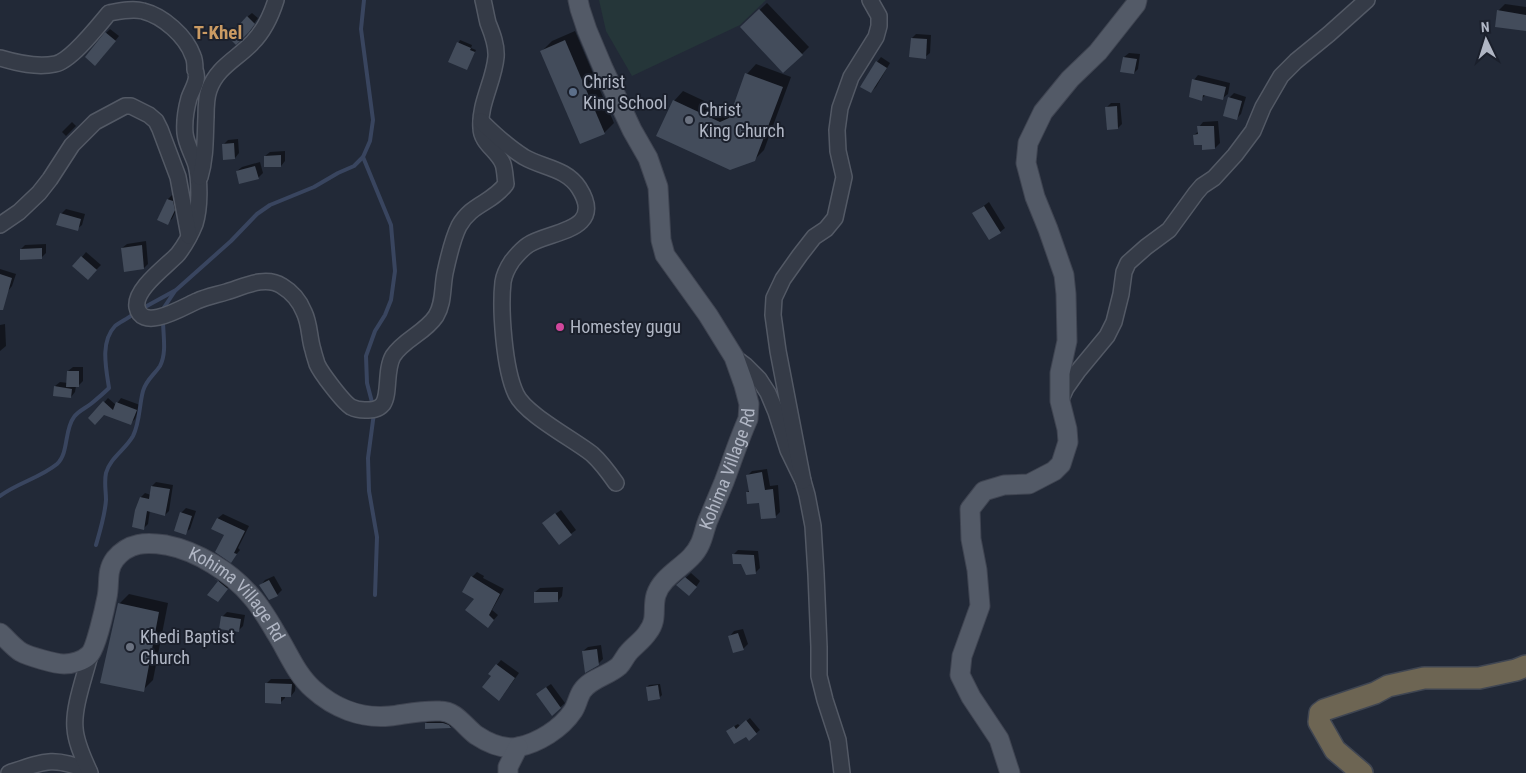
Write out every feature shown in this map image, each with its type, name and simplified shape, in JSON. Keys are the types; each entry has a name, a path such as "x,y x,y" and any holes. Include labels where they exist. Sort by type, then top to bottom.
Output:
{"highway":[{"path":"1362,773 1335,750 1319,722 1320,713 1324,710 1375,693 1388,686 1424,678 1479,678 1526,666"}],"main road":[{"name":"Kohima Village Rd","path":"90,654 94,646 108,594 108,575 114,560 125,550 136,544 150,543 171,546 197,555 220,568 241,585 253,597 297,670 311,688 326,700 357,714 375,716 443,711 460,719 476,734 503,748 518,747 546,736 561,725 573,712 582,690 593,681 619,666 648,634 655,620 656,595 666,581 694,554 700,544 748,419 749,404 734,357 665,255 661,240 658,188 648,158 632,130 603,68 587,30 578,0"},
{"path":"1010,773 999,738 971,697 960,675 962,656 980,606 977,570 971,539 970,510 984,491 1004,485 1029,484 1054,471 1061,464 1068,442 1067,428 1060,401 1060,373 1067,341 1064,275 1048,229 1034,197 1026,163 1028,143 1043,112 1070,79 1098,52 1136,4 1137,0"},
{"path":"0,633 22,653 59,664 73,664 90,654"},
{"path":"508,773 508,767 518,747"}],"street":[{"path":"198,183 204,163 206,105 209,90 227,63 252,44 265,27 276,0"},
{"path":"0,58 35,66 56,64 68,57 109,13 141,10 160,17 174,29 193,56 197,80 189,97 185,119 185,136 197,168 198,215 189,236 178,253 144,288 138,300 139,312 143,316 150,318 160,317 200,300 256,282 268,281 280,284 300,303 305,314 312,348 318,366 324,375 349,406 360,410 374,410 383,404 392,358 411,338 434,320 440,310 445,274 458,228 466,215 475,207 489,200 506,184 503,164 484,139 481,131 481,121 497,55 483,0"},
{"path":"842,773 838,740 819,676 813,526 778,351 773,315 774,298 783,279 814,237 826,229 836,218 844,177 838,151 837,130 840,108 851,77 876,36 879,26 879,16 870,0"},
{"path":"1060,401 1066,388 1106,336 1114,322 1124,272 1128,264 1146,247 1169,230 1202,186 1214,178 1235,155 1253,132 1263,107 1281,76 1367,0"},
{"path":"0,225 19,212 39,193 55,172 72,144 95,122 124,106 131,106 149,115 156,121 160,129 178,177 189,236"},
{"path":"481,121 495,135 525,157 568,175 580,189 583,196 585,213 580,222 558,234 528,245 511,262 506,271 502,295 506,358 514,392 519,400 537,416 602,463 616,483"},
{"path":"734,357 746,366 759,380 768,394 788,450 803,481"},
{"path":"90,654 78,703 75,728 79,747 90,772"},
{"path":"9,773 40,762 52,760 72,763 90,772"}],"shaded area":[{"path":"599,0 766,0 740,25 632,76 606,31"}],"building":[{"path":"759,9 803,55 783,73 740,27"},
{"path":"1497,10 1526,15 1526,31 1495,27"},
{"path":"247,16 255,24 236,45 228,37"},
{"path":"105,32 116,41 95,66 85,57"},
{"path":"911,38 927,39 926,59 909,57"},
{"name":"Christ King School","path":"565,40 605,134 580,144 540,51"},
{"path":"457,42 471,48 470,50 475,52 467,70 448,62"},
{"path":"1123,57 1137,59 1134,74 1120,72"},
{"path":"876,61 887,68 871,93 860,87"},
{"name":"Christ King Church","path":"745,73 783,87 755,161 730,170 656,136 673,100 720,122 729,118"},
{"path":"1192,79 1226,87 1223,100 1203,95 1202,101 1189,97"},
{"path":"1228,97 1242,101 1237,120 1223,116"},
{"path":"1117,106 1118,129 1107,130 1105,107"},
{"path":"1197,126 1214,126 1215,149 1202,150 1202,145 1194,145 1193,135 1198,134"},
{"path":"234,143 235,159 223,160 222,144"},
{"path":"281,155 281,167 264,167 264,156"},
{"path":"255,166 259,179 239,184 236,171"},
{"path":"167,199 173,201 175,210 168,225 157,220"},
{"path":"984,206 1001,233 989,240 972,213"},
{"path":"60,213 81,219 78,231 56,225"},
{"path":"142,245 144,269 124,272 121,248"},
{"path":"42,248 42,259 20,260 20,249"},
{"path":"81,256 97,270 88,280 72,266"},
{"path":"0,274 12,278 3,310 0,310"},
{"path":"67,371 79,371 79,387 66,387"},
{"path":"54,386 72,389 71,398 53,396"},
{"path":"103,401 113,410 116,402 137,410 131,425 104,415 95,425 88,418"},
{"path":"762,472 765,490 773,489 776,518 761,519 759,503 747,504 746,492 749,492 746,475"},
{"path":"151,486 170,489 165,516 147,511 144,530 132,527 140,497 149,499"},
{"path":"180,512 192,516 186,535 174,531"},
{"path":"555,513 572,535 559,545 542,523"},
{"path":"217,518 245,531 234,553 237,554 231,563 215,552 224,535 211,529"},
{"path":"732,554 754,555 756,574 746,575 741,564 733,564"},
{"path":"471,576 500,594 489,615 494,620 488,628 465,610 474,599 462,592"},
{"path":"685,577 697,587 689,596 676,585"},
{"path":"213,578 217,580 228,589 218,602 207,595 218,581"},
{"path":"269,580 278,596 269,600 259,585"},
{"path":"534,592 558,592 558,602 534,603"},
{"name":"Khedi Baptist Church","path":"118,603 159,612 144,692 100,683"},
{"path":"221,616 241,619 239,632 219,629"},
{"path":"738,633 744,650 733,653 728,636"},
{"path":"597,649 599,665 585,673 582,651"},
{"path":"496,664 515,678 499,701 482,687 491,676 488,674"},
{"path":"265,683 292,684 291,697 281,697 281,704 265,703"},
{"path":"658,685 660,699 648,701 646,687"},
{"path":"546,687 561,708 552,716 536,694"},
{"path":"746,720 757,734 749,741 746,737 734,744 726,731 734,726 736,729"},
{"path":"425,723 443,723 451,728 425,729"}],"waterway":[{"path":"145,307 176,290 231,241 257,214 270,205 314,187 354,166 363,157 370,141 373,120 361,29 364,0"},
{"path":"363,157 391,225 395,271 391,300 385,315 375,331 366,356 367,383 373,406"},
{"path":"163,311 175,291"},
{"path":"0,496 50,469 61,459 69,428 74,417 109,388 105,356 110,332 115,326 132,315"},
{"path":"96,545 106,500 106,473 114,458 133,436 144,387 162,361 164,350 163,320"},
{"path":"374,413 368,458 369,491 377,537 375,595"}],"place":[{"name":"Christ King School","path":"573,92"},
{"name":"Christ King Church","path":"689,120"},
{"name":"Homestey gugu","path":"560,327"},
{"name":"Khedi Baptist Church","path":"130,647"}],"district":[{"name":"T-Khel","path":"218,32"}]}
